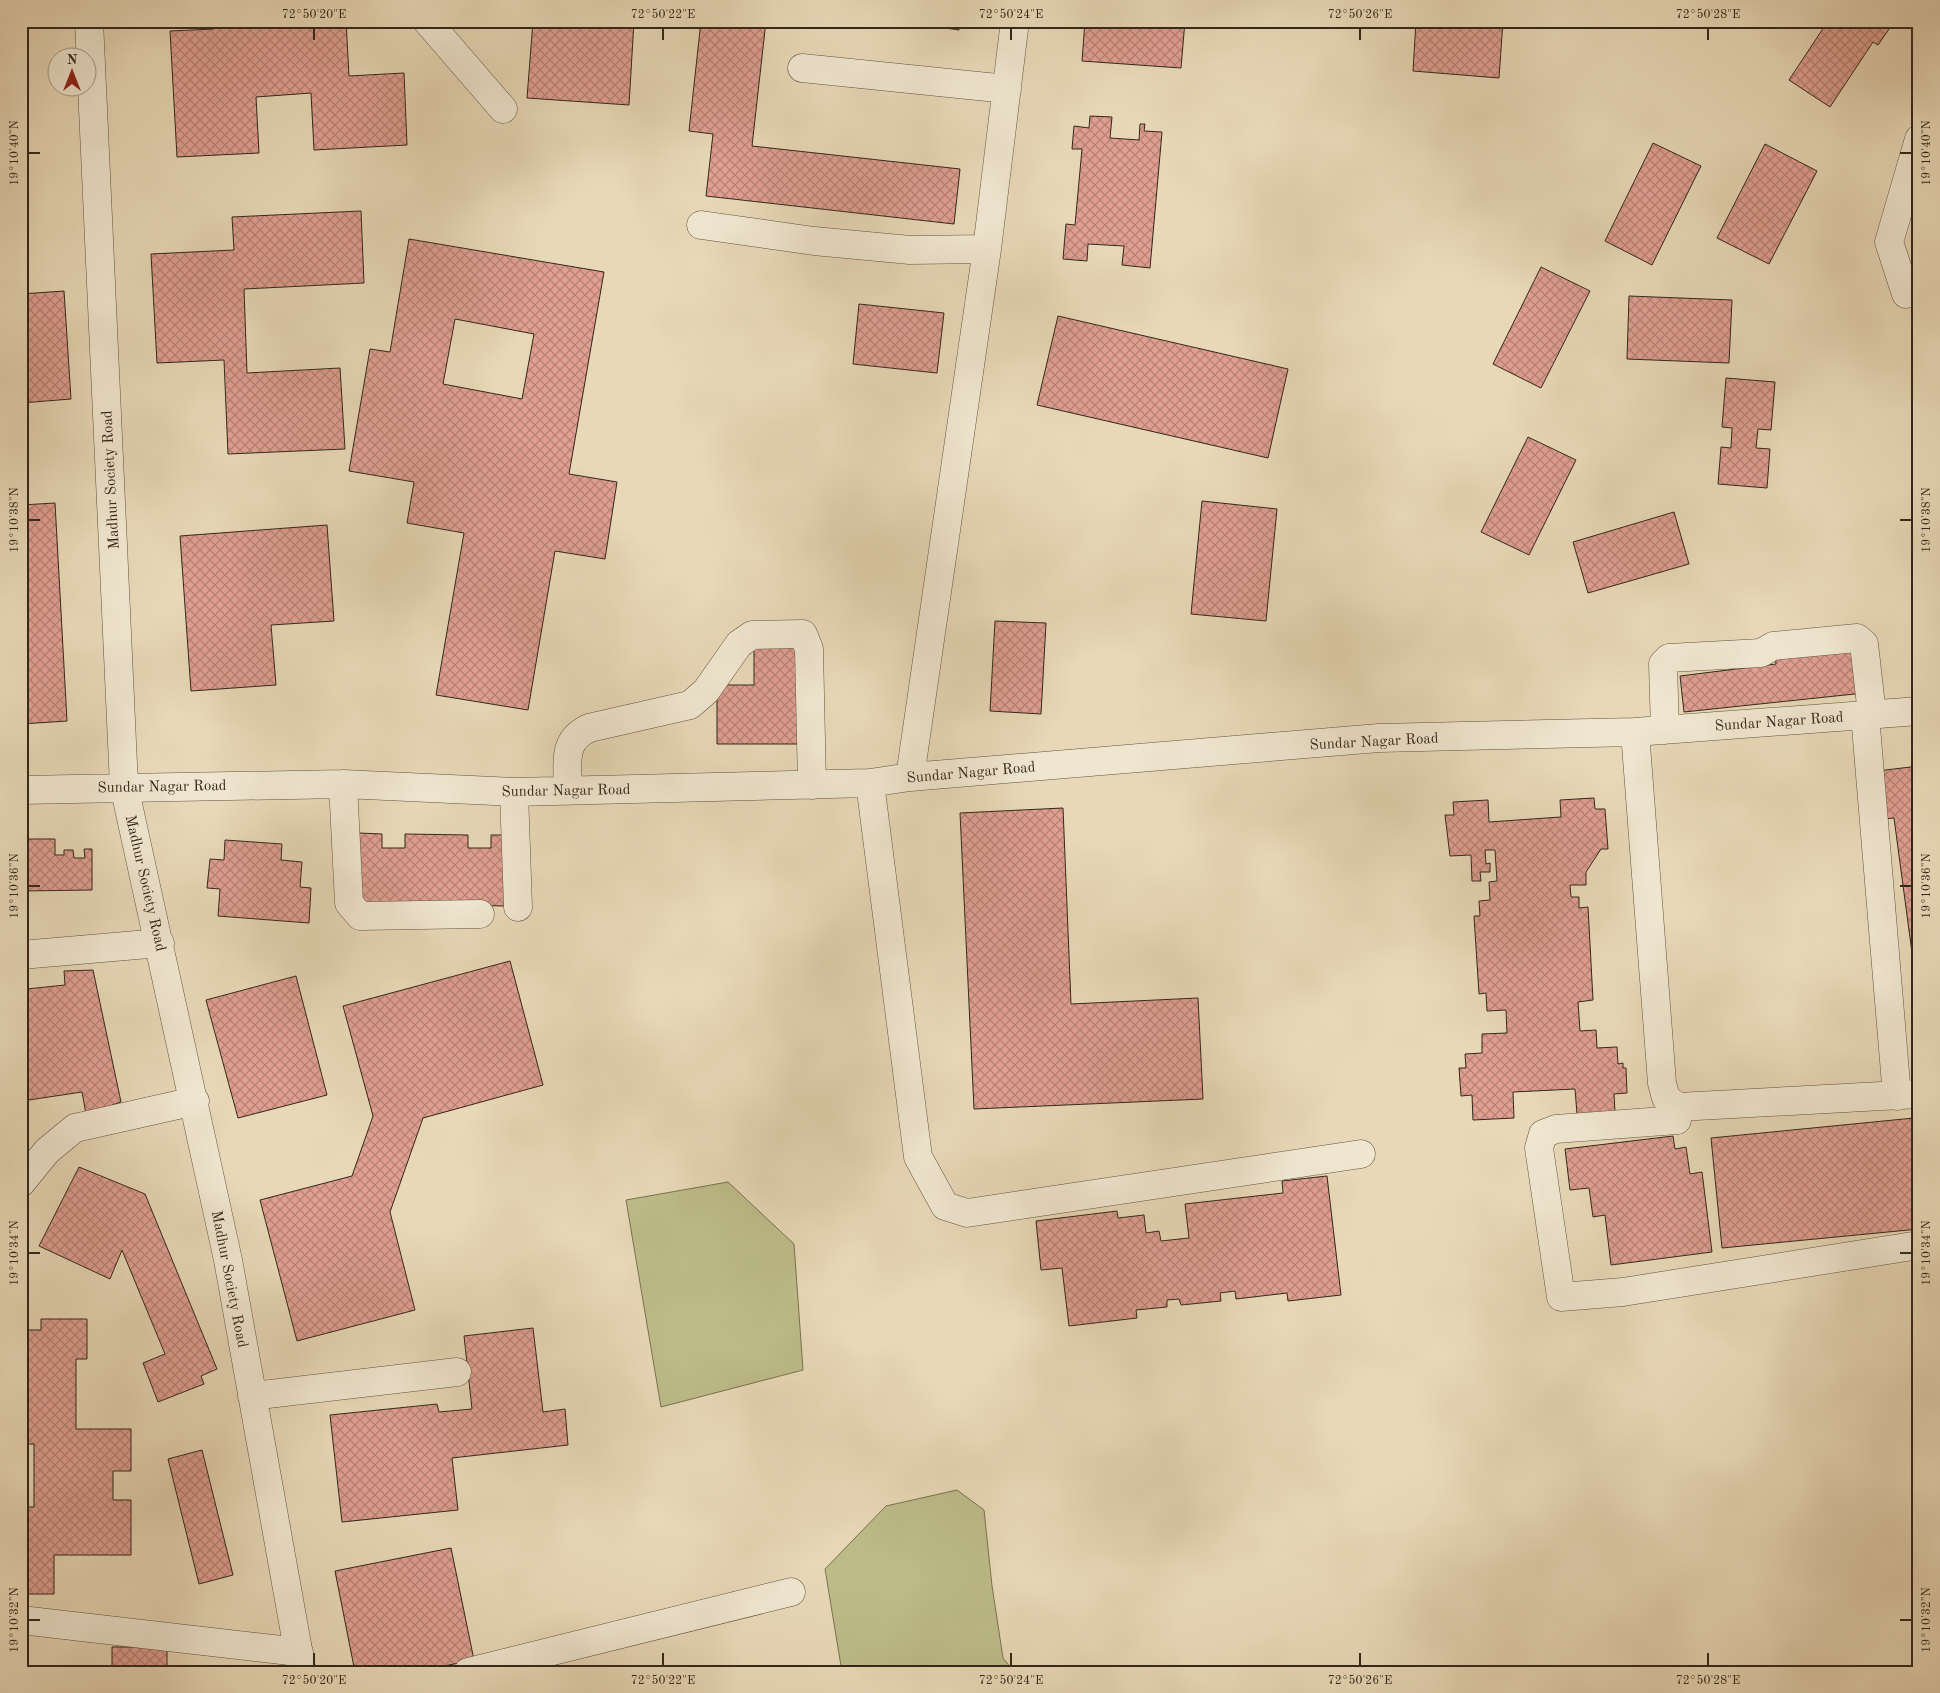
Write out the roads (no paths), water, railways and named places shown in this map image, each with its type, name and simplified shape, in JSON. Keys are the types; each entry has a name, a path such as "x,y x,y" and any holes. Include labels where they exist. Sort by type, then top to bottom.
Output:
{"street":[{"name":"Madhur Society Road","path":"89,21 124,786 195,1101 228,1260 300,1662"},
{"path":"427,21 503,109"},
{"path":"910,777 987,249 1015,21"},
{"path":"802,68 1007,89"},
{"path":"1906,294 1889,242 1919,139"},
{"path":"701,225 814,241 910,250 987,249"},
{"path":"568,791 568,748 577,734 589,728 690,704 706,691 739,644 752,635 803,634 809,649 812,785"},
{"path":"1635,732 1662,1083 1666,1098 1678,1106 1908,1095 1869,715 1864,644 1857,638 1773,646 1761,653 1669,658 1663,664 1665,730"},
{"name":"Sundar Nagar Road","path":"21,790 124,786 343,784 514,792 870,783 910,777 1379,738 1635,732 1919,711"},
{"path":"870,783 918,1157 945,1206 967,1213 1361,1154"},
{"path":"343,784 349,903 360,916 480,914"},
{"path":"514,792 518,907"},
{"path":"21,955 160,944"},
{"path":"21,1183 47,1151 75,1128 195,1101"},
{"path":"1678,1106 1677,1120 1556,1129 1543,1134 1539,1148 1561,1297 1623,1292 1919,1245"},
{"path":"252,1396 457,1372"},
{"path":"468,1672 791,1592"},
{"path":"21,1620 300,1662"}]}
